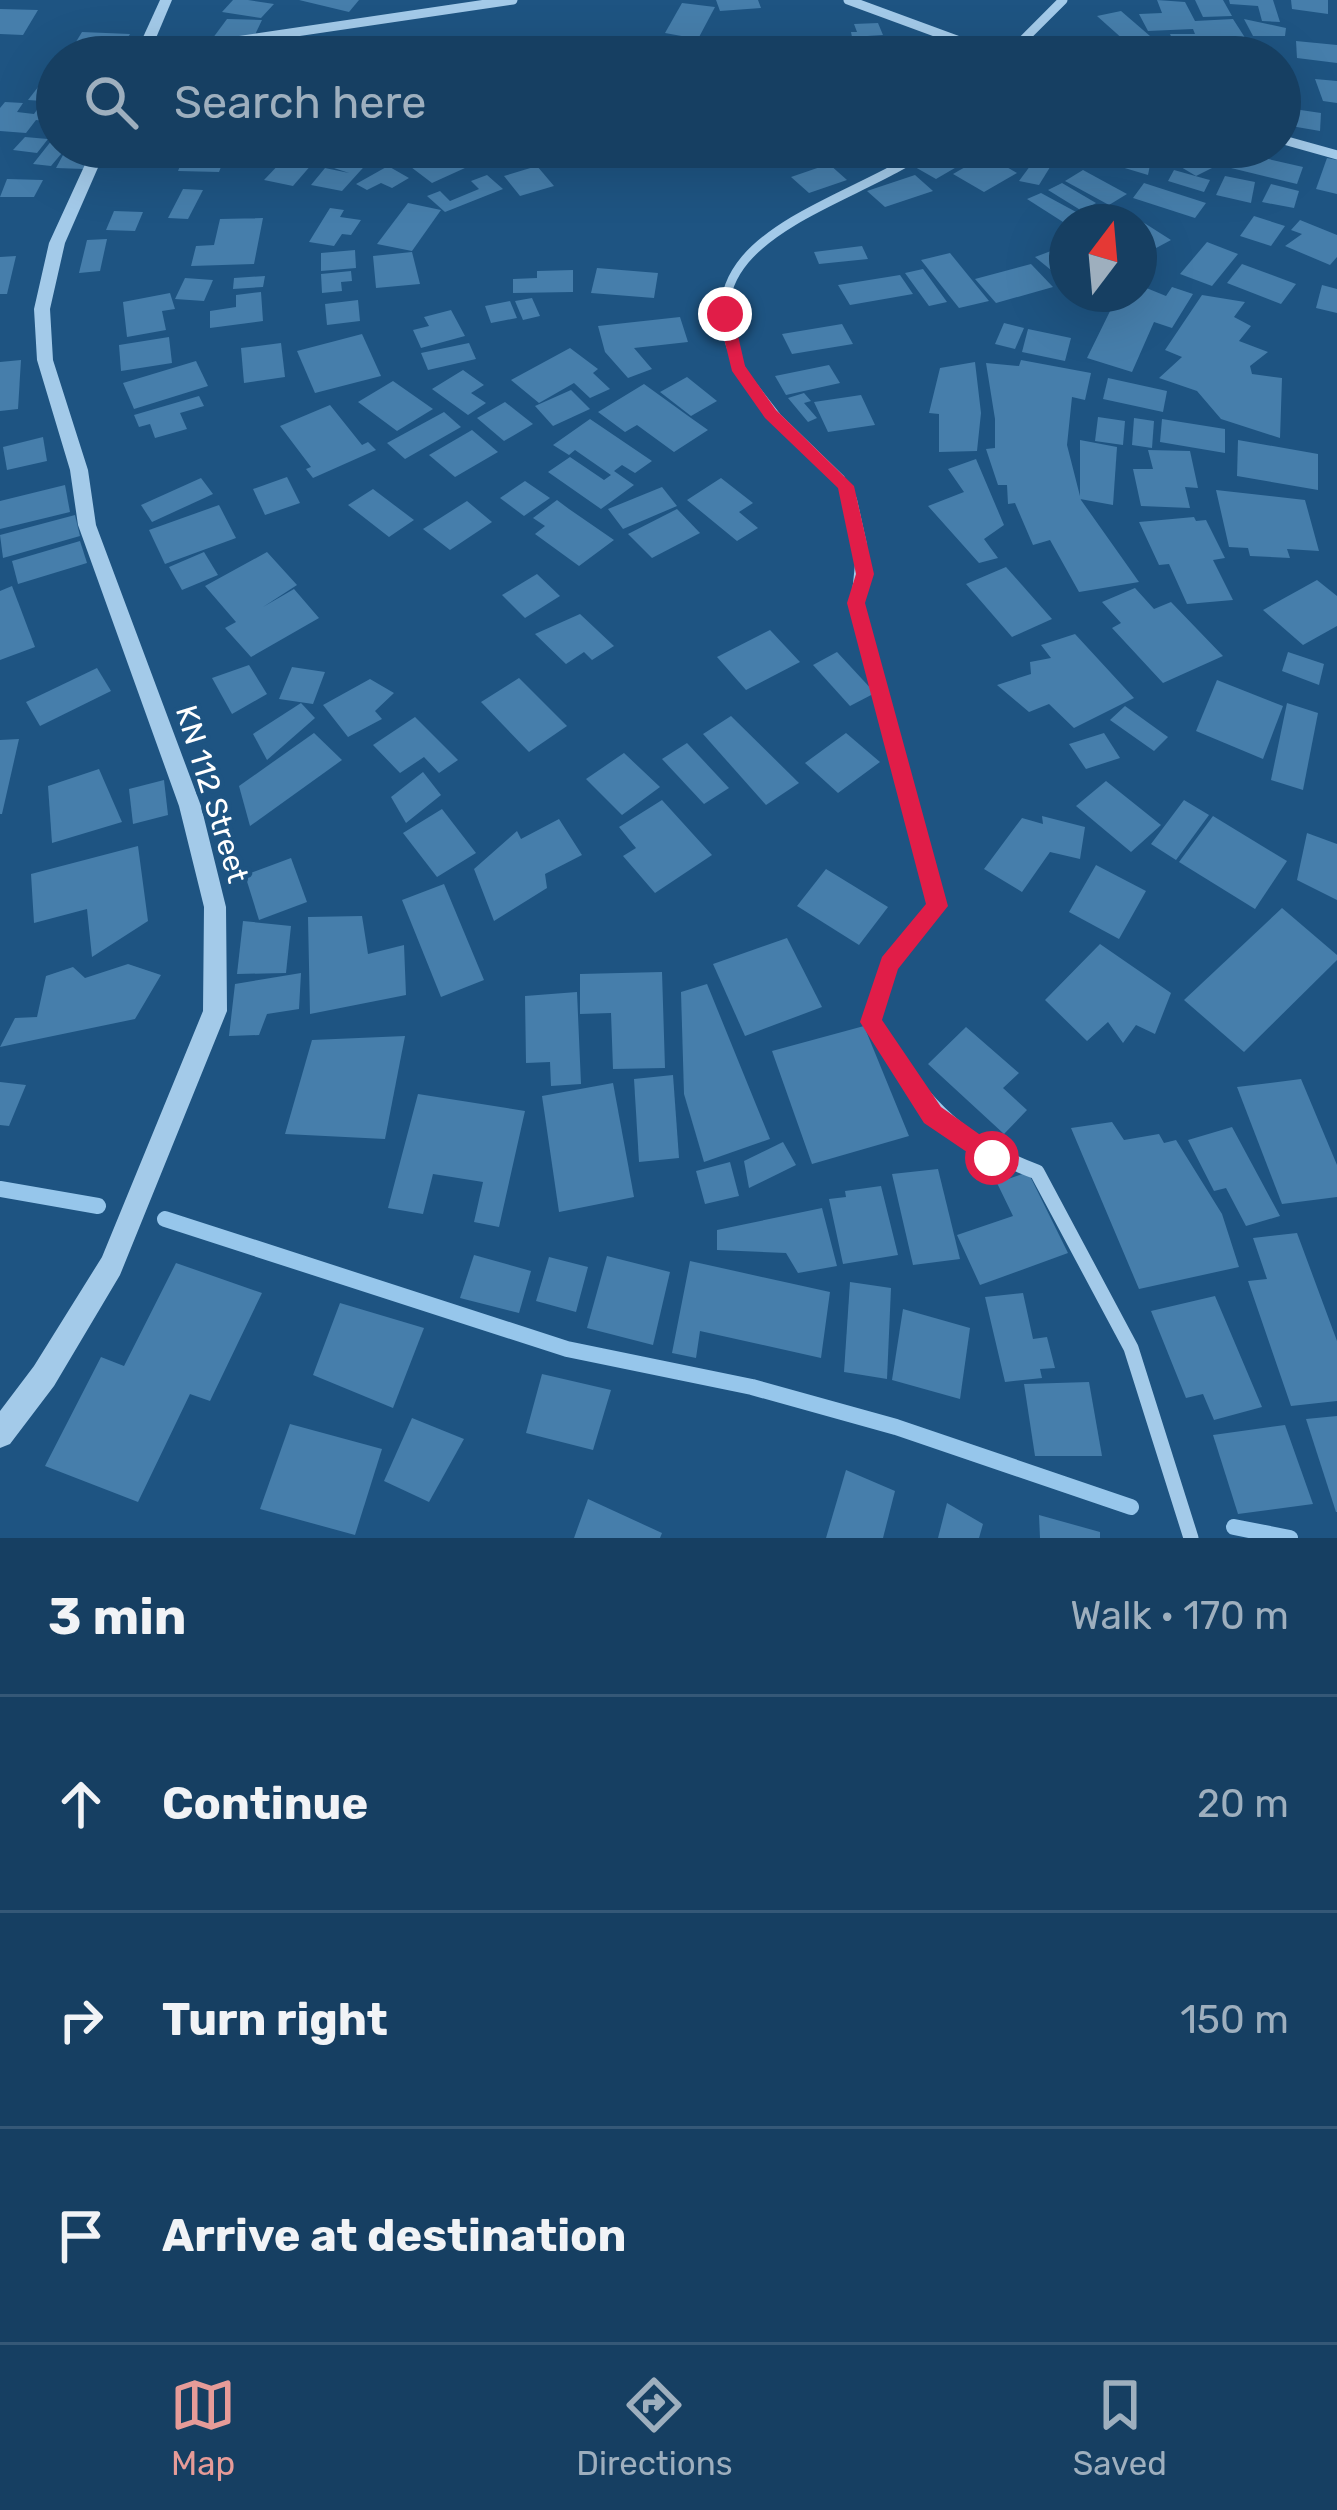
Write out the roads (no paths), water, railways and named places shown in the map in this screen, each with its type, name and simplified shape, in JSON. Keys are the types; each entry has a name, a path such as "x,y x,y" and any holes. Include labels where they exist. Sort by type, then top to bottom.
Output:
{"street":[{"path":"150,36 166,0"},
{"path":"274,36 513,0"},
{"path":"848,0 950,36"},
{"path":"1026,36 1063,0"},
{"path":"1301,145 1337,155"},
{"name":"KN 112 Street","path":"0,1433 44,1376 111,1266 215,1011 215,907 190,806 87,525 79,470 45,360 42,309 57,243 91,168"},
{"path":"902,168 809,208 764,240 736,274 725,314 737,367 748,383 770,414 846,486 865,574 856,603 937,906 889,964 871,1022 932,1115 992,1158 1037,1172 1132,1348 1191,1538"}],"waterway":[{"path":"0,1189 98,1206"},
{"path":"165,1219 567,1349 752,1387 896,1427 1131,1507"},
{"path":"1234,1527 1290,1538"}]}
